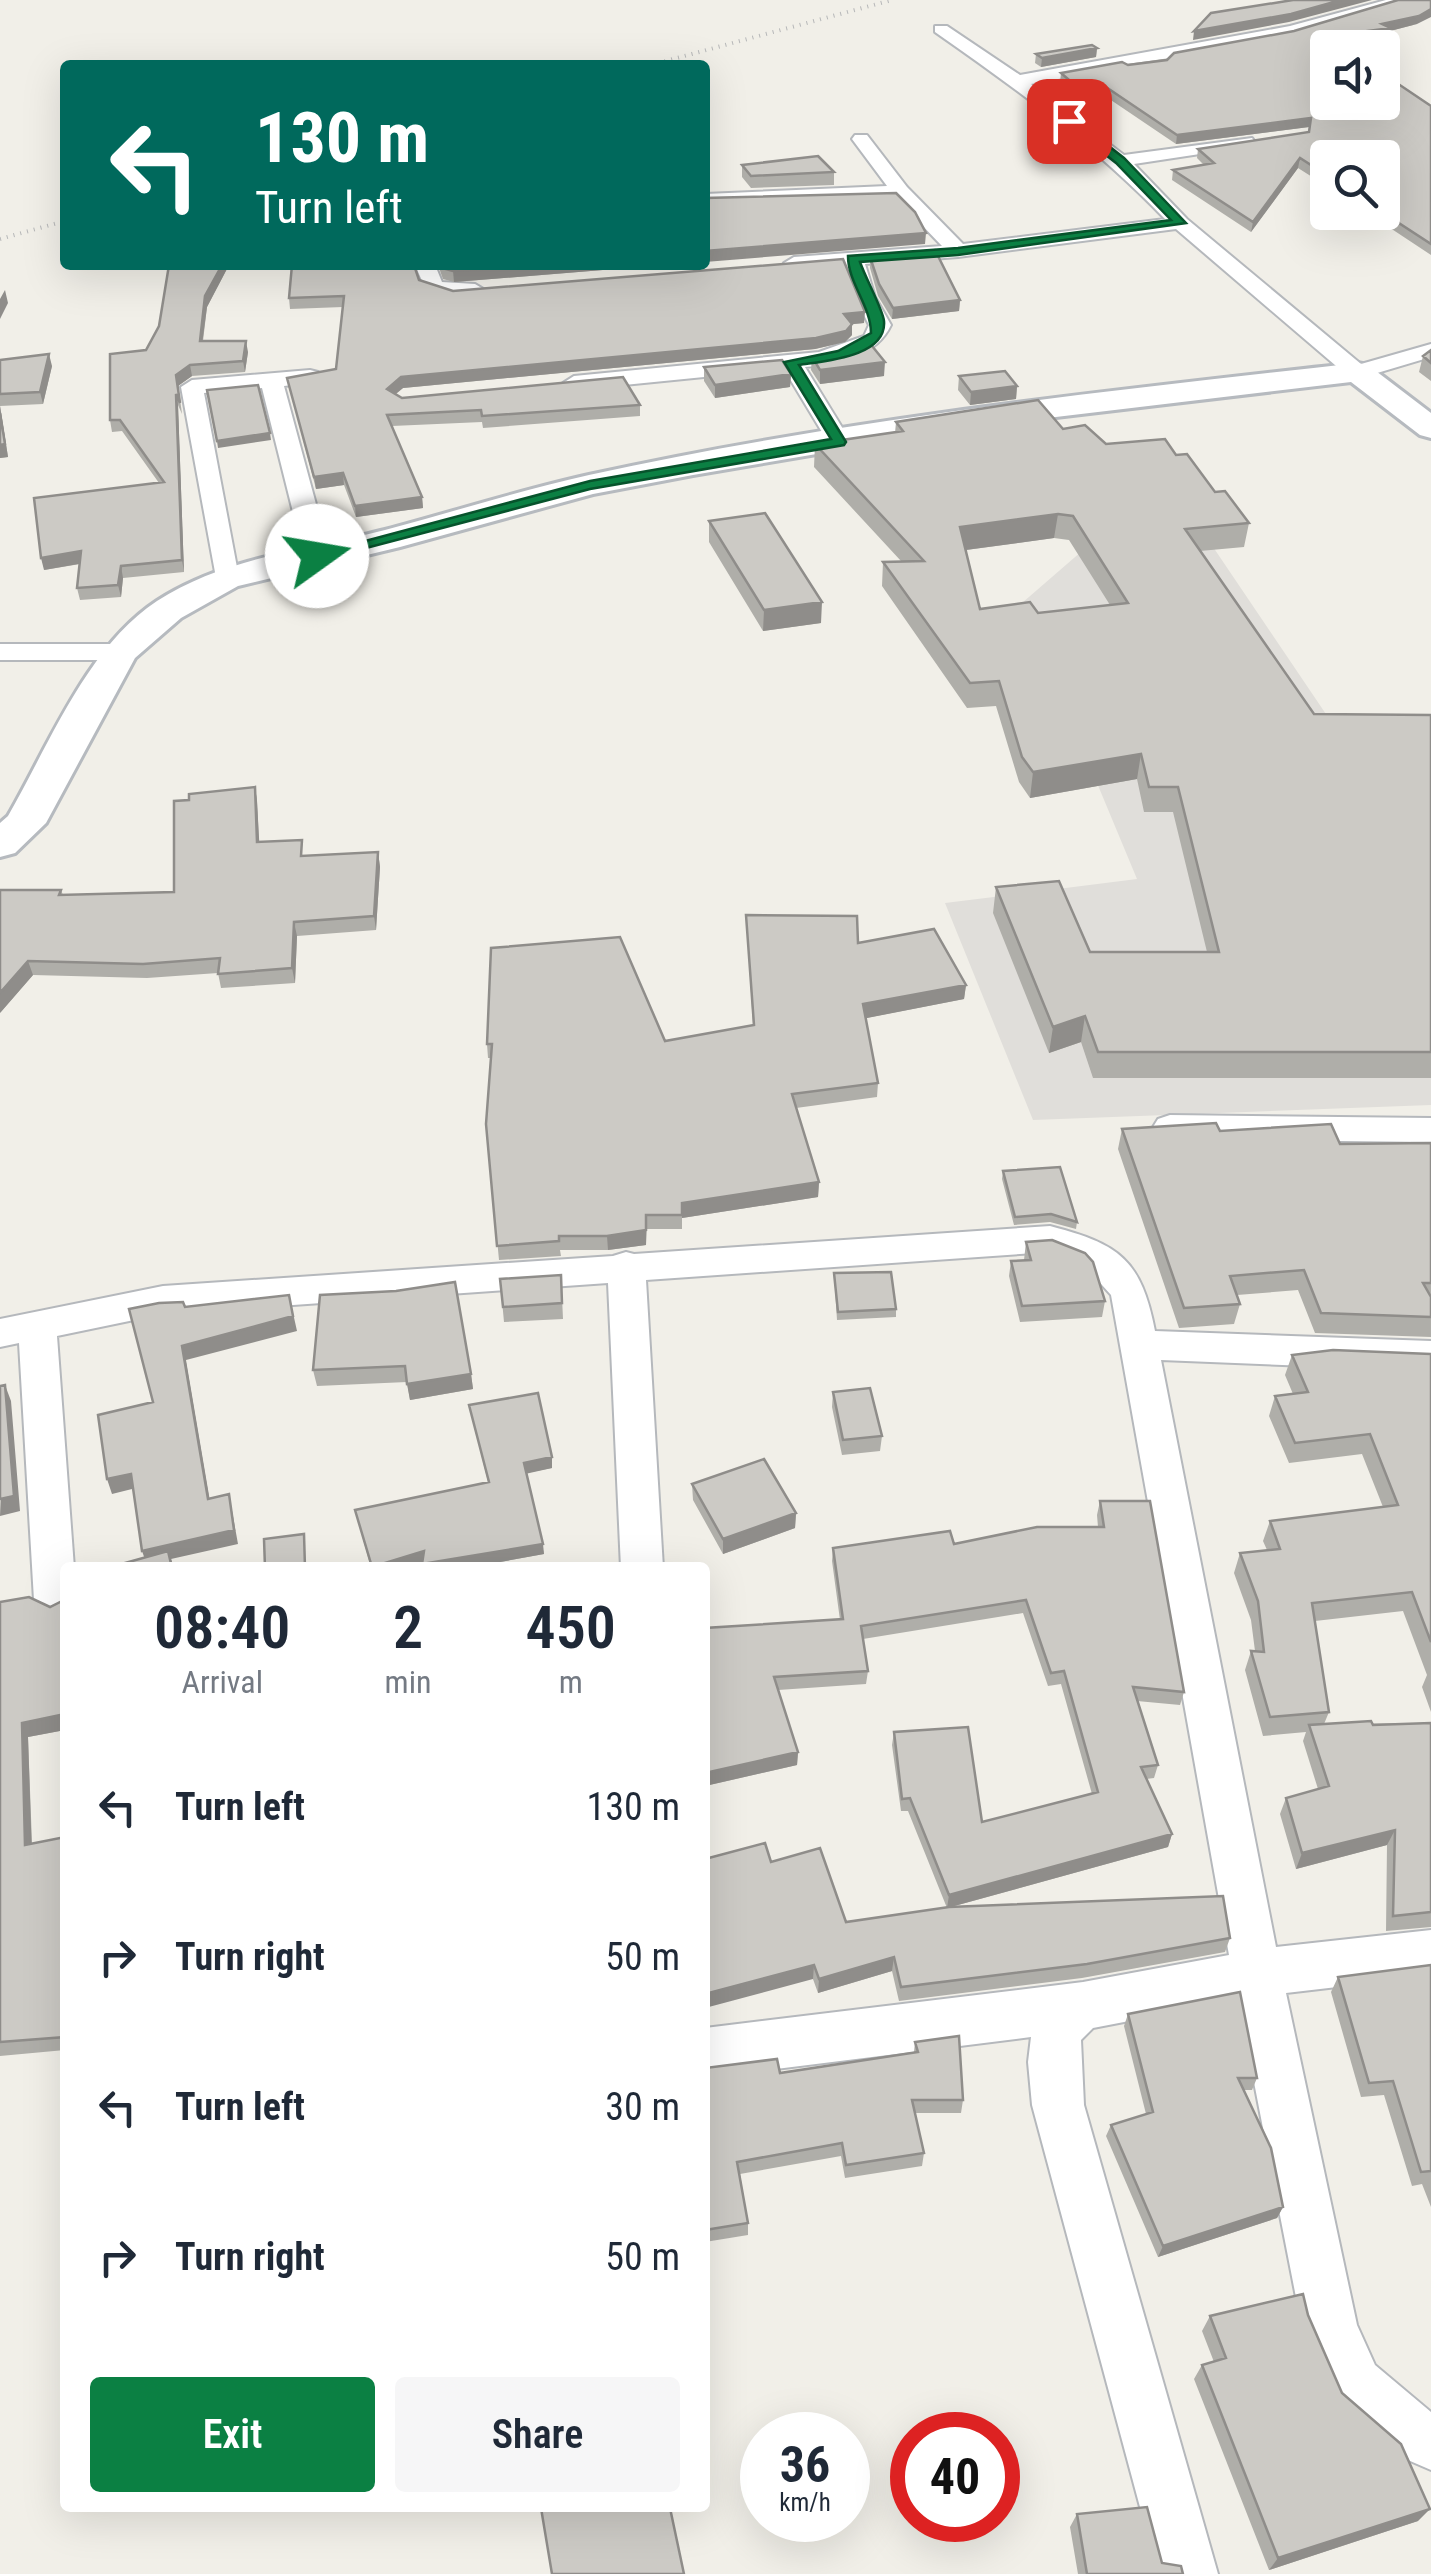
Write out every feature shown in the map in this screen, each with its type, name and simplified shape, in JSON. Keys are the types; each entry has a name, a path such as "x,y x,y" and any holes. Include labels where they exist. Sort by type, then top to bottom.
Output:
{"street":[{"path":"1018,81 1292,31 1404,0"},
{"path":"942,29 1018,81 1120,161 1180,223 1356,372 1431,428"},
{"path":"1120,161 1265,139"},
{"path":"869,151 900,191 958,251"},
{"path":"710,200 900,191"},
{"path":"777,265 958,251 1180,223"},
{"path":"558,385 841,354 872,340 877,333 878,317 865,297 853,259"},
{"path":"426,270 431,286 438,290 492,288"},
{"path":"0,844 24,823 120,652 168,610 226,578 590,485 988,415 1356,372 1431,350"},
{"path":"791,362 839,442"},
{"path":"226,578 192,388 198,384 310,377"},
{"path":"272,379 317,556"},
{"path":"0,652 120,652"},
{"path":"1170,1127 1431,1130"},
{"path":"55,1600 19,1329 163,1300 626,1265 1050,1239 1089,1249 1111,1264 1129,1293 1257,1974 1330,2328 1355,2385 1406,2431 1431,2442"},
{"path":"626,1265 642,1562"},
{"path":"1138,1345 1431,1356"},
{"path":"710,2052 1083,2006 1257,1974 1431,1953"},
{"path":"1083,2006 1070,2012 1055,2033 1058,2105 1188,2574"}],"shaded area":[{"path":"1207,538 1334,726 1431,724 1431,1105 1033,1120 945,903 1137,879 1022,603 1082,551"}],"building":[{"path":"1293,0 1341,0 1291,14 1194,31 1211,13"},
{"path":"1398,0 1431,0 1431,9 1419,16 1382,24 1391,28 1310,30 1310,118 1177,135 1100,83 1076,86 1061,73 1122,62 1128,65 1167,60 1174,53 1294,31"},
{"path":"1092,45 1097,48 1042,58 1036,54"},
{"path":"1400,85 1431,106 1431,244 1400,224 1400,140 1310,140 1310,164 1300,158 1253,222 1173,170 1214,163 1198,149 1309,132 1311,120 1400,120"},
{"path":"818,156 834,172 751,176 742,165"},
{"path":"896,193 915,212 926,233 710,251 710,198"},
{"path":"935,250 960,300 893,308 870,257"},
{"path":"843,259 865,312 844,314 852,324 846,331 816,338 401,377 387,389 402,398 623,377 640,405 482,416 481,410 387,415 422,497 355,506 343,473 314,477 287,378 336,369 344,296 289,298 292,270 416,270 419,280 453,291"},
{"path":"168,270 219,270 205,296 200,341 246,341 243,361 190,365 176,375 180,403 176,394 182,560 121,566 118,585 77,588 81,551 41,558 34,498 164,482 120,420 110,420 110,354 146,350 159,326"},
{"path":"868,341 885,362 820,370 812,357 844,351"},
{"path":"49,354 40,392 0,394 0,360"},
{"path":"782,360 791,374 715,385 704,367"},
{"path":"1005,371 1017,386 971,392 959,376"},
{"path":"258,385 270,433 217,441 207,390"},
{"path":"1038,400 1063,429 1085,425 1106,444 1165,439 1176,455 1187,454 1215,492 1225,491 1249,523 1185,529 1314,714 1431,715 1431,1052 1098,1052 1085,1016 1053,1027 996,887 1059,881 1090,952 1219,952 1178,787 1149,787 1141,754 1033,772 1022,757 999,681 970,683 883,562 924,561 815,444 903,431 896,422","holes":["1058,514 1073,516 1128,603 1038,613 1030,602 980,609 960,527"]},
{"path":"0,413 5,444 0,445"},
{"path":"765,513 822,602 764,610 709,521"},
{"path":"255,787 257,842 302,840 301,856 378,852 374,916 294,922 292,968 218,974 220,958 143,964 28,961 0,993 0,890 61,890 59,895 174,892 174,801 189,800 189,794"},
{"path":"746,915 857,916 858,943 934,929 966,985 863,1004 878,1083 792,1094 819,1182 682,1203 682,1215 646,1215 646,1230 607,1236 559,1236 559,1241 497,1246 486,1124 492,1044 487,1044 491,948 620,937 665,1041 754,1025"},
{"path":"1216,1123 1220,1131 1331,1124 1340,1144 1431,1143 1431,1283 1423,1283 1431,1297 1431,1317 1321,1313 1304,1270 1230,1276 1240,1304 1184,1308 1122,1129"},
{"path":"1060,1167 1077,1222 1051,1214 1015,1217 1003,1171"},
{"path":"1052,1240 1085,1253 1093,1262 1105,1301 1022,1306 1011,1261 1031,1260 1026,1242"},
{"path":"891,1272 896,1309 838,1312 834,1273"},
{"path":"561,1275 562,1303 503,1307 500,1279"},
{"path":"455,1282 471,1374 407,1384 405,1366 313,1370 320,1295 396,1291"},
{"path":"289,1295 293,1316 182,1346 208,1499 229,1494 234,1530 142,1551 131,1474 107,1479 98,1415 153,1402 129,1309 159,1303 183,1302 185,1307"},
{"path":"1333,1350 1431,1354 1431,1642 1412,1592 1312,1603 1329,1712 1270,1717 1251,1651 1264,1652 1258,1601 1240,1553 1280,1549 1270,1521 1398,1505 1370,1434 1295,1443 1275,1396 1308,1392 1292,1355"},
{"path":"5,1385 14,1496 0,1499 0,1386"},
{"path":"870,1388 882,1436 843,1440 833,1392"},
{"path":"538,1393 552,1457 524,1463 543,1544 434,1562 422,1562 424,1551 388,1562 371,1562 355,1510 489,1482 469,1405"},
{"path":"764,1459 796,1513 723,1539 692,1484"},
{"path":"1100,1501 1150,1501 1184,1692 1133,1687 1158,1765 1141,1767 1172,1834 949,1895 910,1798 902,1799 894,1732 968,1727 982,1822 1098,1792 1064,1671 1051,1673 1026,1600 861,1626 868,1671 774,1677 798,1752 710,1772 710,1628 843,1619 833,1548 950,1531 954,1544 1037,1527 1104,1527"},
{"path":"304,1534 305,1562 265,1562 264,1539"},
{"path":"168,1551 171,1562 129,1562"},
{"path":"29,1597 50,1607 60,1602 60,1715 22,1723 25,1845 60,1838 60,2037 0,2042 0,1602"},
{"path":"1371,1721 1373,1725 1431,1723 1431,1912 1393,1916 1395,1830 1302,1853 1286,1798 1329,1786 1309,1725"},
{"path":"765,1843 771,1862 820,1848 846,1922 949,1907 1223,1896 1230,1938 1087,1964 901,1987 894,1957 819,1979 814,1965 710,1993 710,1858"},
{"path":"1431,1965 1431,2171 1421,2172 1393,2081 1369,2083 1338,1977"},
{"path":"1240,1992 1257,2078 1238,2078 1271,2148 1283,2207 1163,2246 1111,2125 1153,2112 1128,2014"},
{"path":"959,2036 963,2100 912,2100 924,2153 846,2165 842,2143 737,2162 748,2223 710,2229 710,2067 777,2059 780,2073 918,2052 915,2042"},
{"path":"1303,2294 1308,2315 1342,2393 1401,2444 1430,2509 1278,2558 1202,2365 1226,2358 1210,2316"},
{"path":"1147,2507 1162,2563 1181,2566 1183,2574 1087,2574 1077,2514"},
{"path":"542,2512 671,2512 684,2574 552,2574"}],"railway":[{"path":"670,60 892,0"},
{"path":"0,239 60,222"}],"route":[{"path":"317,556 590,485 839,442 791,362 841,354 872,340 877,333 878,317 865,297 853,259 958,251 1180,223 1120,161 1069,121"}]}
